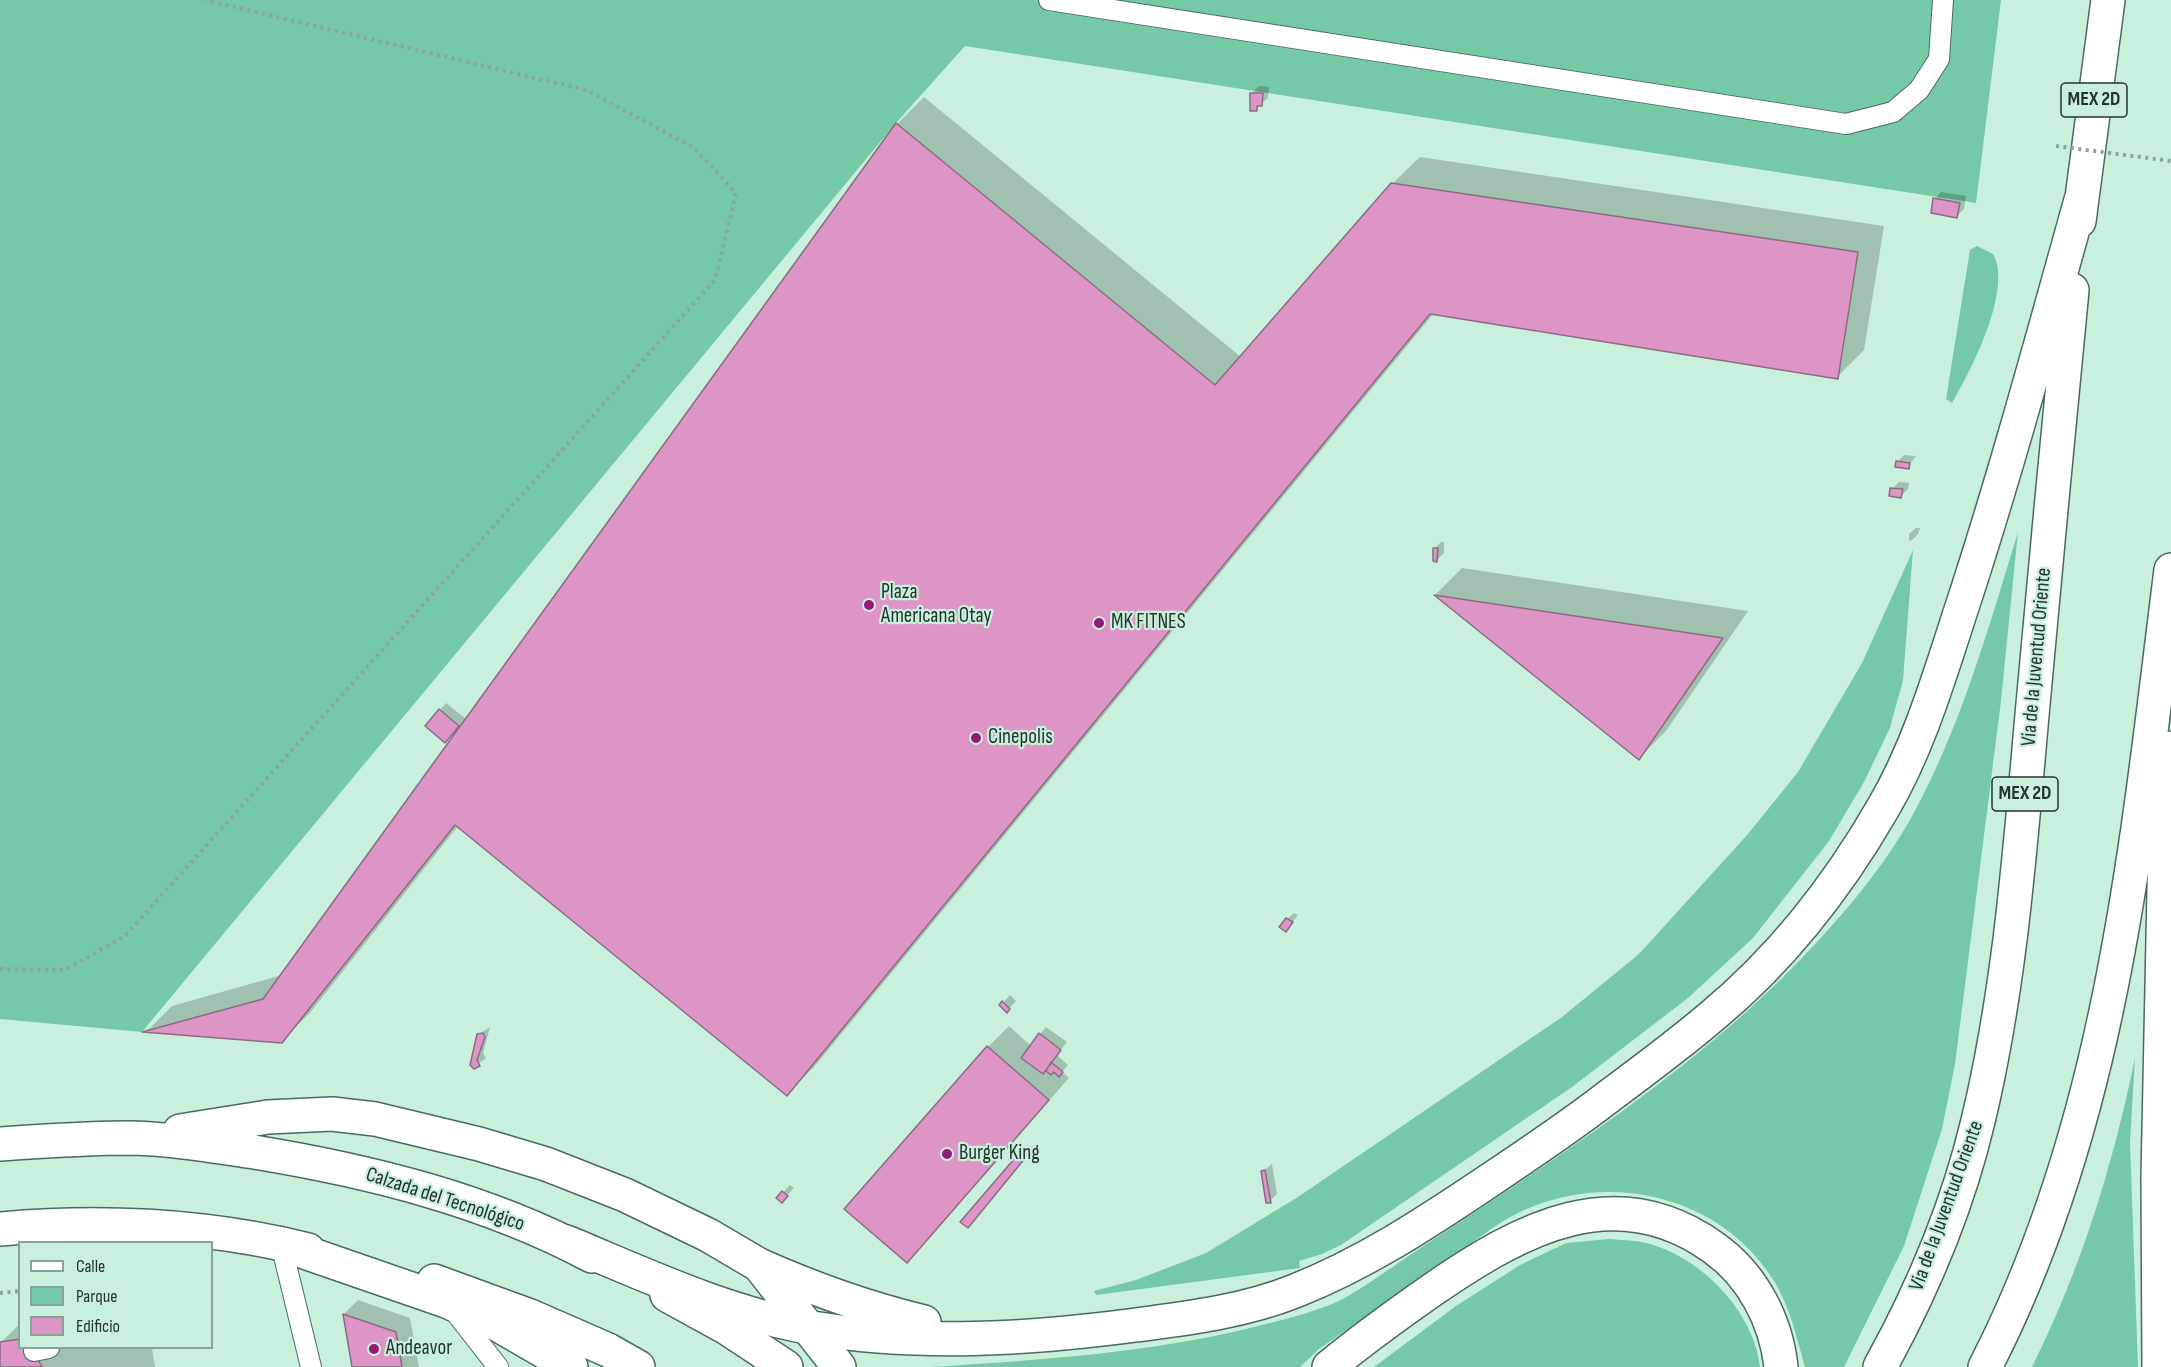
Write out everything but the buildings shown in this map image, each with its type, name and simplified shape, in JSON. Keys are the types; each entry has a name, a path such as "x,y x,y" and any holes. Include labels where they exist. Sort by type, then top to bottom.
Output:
{"main road":[{"name":"Via de la Juventud Oriente","path":"1880,1367 1900,1332 1957,1191 1978,1123 1992,1055 2018,868 2081,200 2108,0"},
{"path":"566,1242 698,1296 810,1328 857,1334 963,1340 1078,1332 1208,1315 1290,1293 1361,1262 1412,1233 1575,1123 1714,1015 1780,950 1841,875 1880,813 1922,723 2000,491 2081,200"},
{"path":"1985,1367 2012,1315 2067,1169 2103,1025 2132,877 2171,570"},
{"path":"2159,1367 2159,1090 2171,618"},
{"path":"134,1138 268,1117 332,1114 375,1119 479,1144 546,1164 626,1195 708,1235 759,1265 870,1309 937,1325 1078,1332"},
{"name":"Calzada del Tecnológico","path":"0,1144 134,1138 212,1146 355,1170 427,1190 566,1242 727,1328 786,1367"},
{"path":"1329,1367 1418,1299 1501,1246 1551,1223 1582,1215 1613,1214 1673,1224 1696,1235 1719,1252 1740,1272 1756,1293 1776,1338 1781,1367"},
{"path":"0,1228 40,1225 145,1224 281,1244 441,1283 530,1316 608,1350 638,1367"},
{"path":"281,1244 446,1301 488,1319 571,1367"},
{"path":"759,1265 839,1367"}],"lane":[{"path":"1049,0 1846,124 1893,112 1919,90 1939,59 1943,0"},
{"path":"281,1244 311,1367"},
{"path":"446,1301 498,1367"}],"path":[{"path":"0,969 65,970 125,936 715,280 736,193 693,147 586,90 205,0"},
{"path":"2056,147 2171,161"},
{"path":"0,1293 18,1291"}],"green space":[{"path":"0,0 2001,0 1976,203 965,46 896,123 142,1032 0,1019"},
{"path":"1977,246 1993,254 1998,269 1998,288 1994,308 1979,351 1952,403 1946,399 1970,250"},
{"path":"2018,532 2001,701 1955,1064 1942,1129 1904,1246 1844,1367 1805,1367 1789,1312 1780,1291 1751,1252 1724,1228 1693,1210 1660,1198 1624,1193 1588,1193 1552,1200 1509,1217 1319,1349 1300,1367 932,1367 1054,1358 1175,1343 1254,1327 1327,1306 1372,1281 1552,1161 1668,1077 1777,983 1850,905 1872,878 1901,835 1944,751 1972,679"},
{"path":"1913,550 1903,680 1890,728 1864,782 1829,841 1753,938 1688,998 1572,1087 1341,1245 1299,1261 1300,1268 1096,1295 1094,1291 1136,1280 1206,1253 1298,1197 1562,1017 1639,954 1748,834 1798,772 1862,663"},
{"path":"2135,1058 2130,1143 2138,1367 2032,1367 2066,1292 2094,1216 2117,1138"},
{"path":"1609,1239 1641,1242 1666,1250 1686,1260 1704,1273 1736,1307 1756,1346 1760,1367 1374,1367 1456,1306 1520,1265 1566,1243"}],"place":[{"name":"Plaza Americana Otay","path":"869,605"},
{"name":"MK FITNES","path":"1099,623"},
{"name":"Cinepolis","path":"976,738"},
{"name":"Burger King","path":"947,1154"},
{"name":"Andeavor","path":"374,1349"}]}
